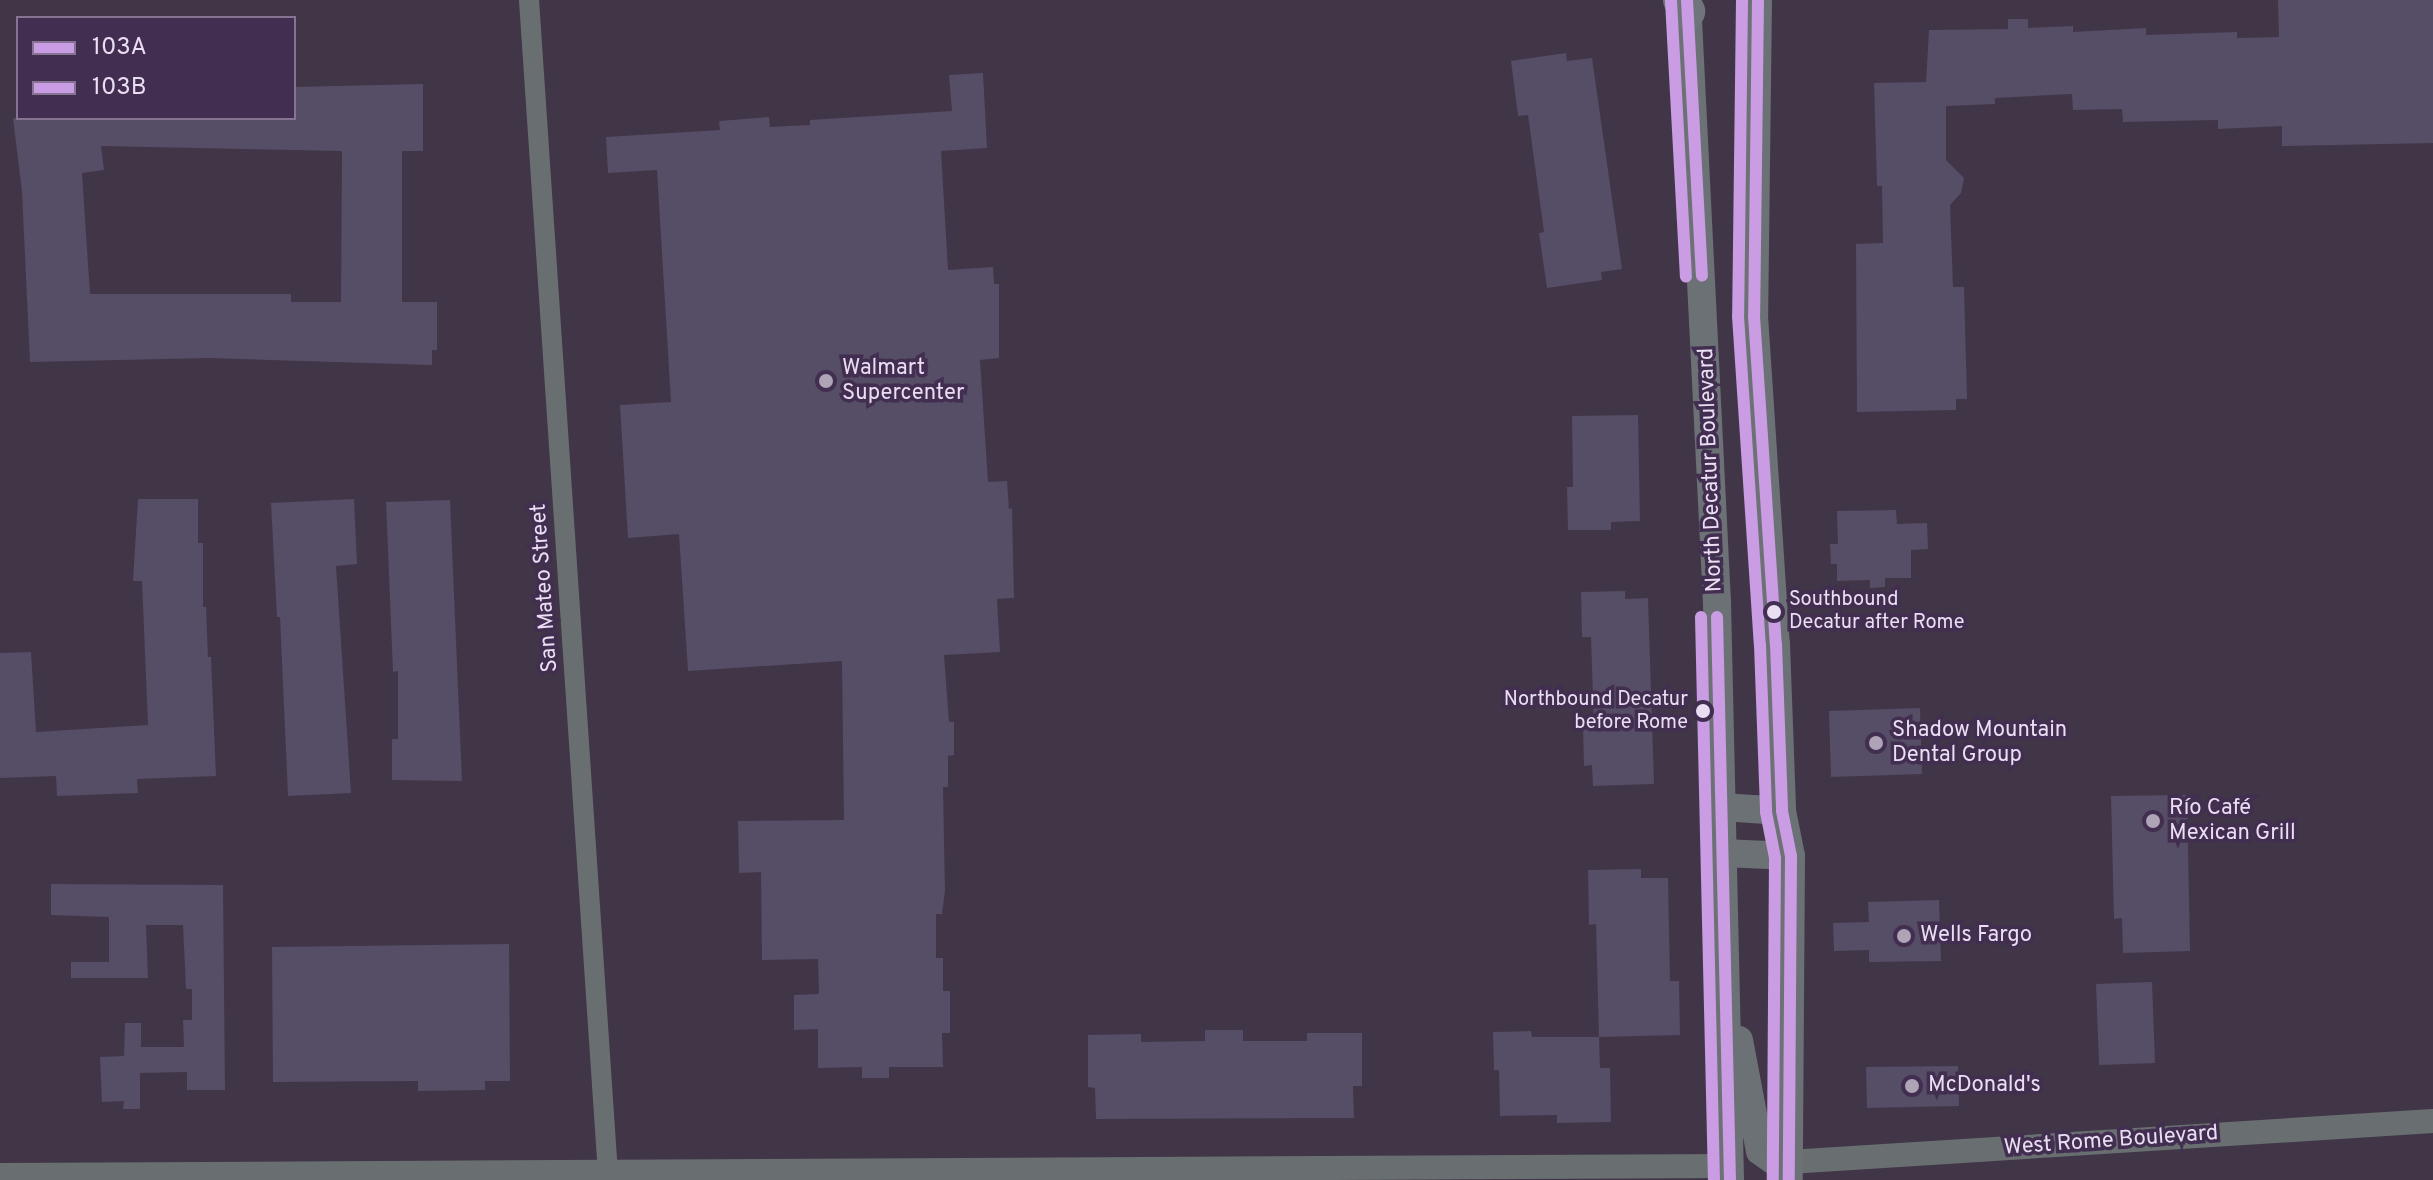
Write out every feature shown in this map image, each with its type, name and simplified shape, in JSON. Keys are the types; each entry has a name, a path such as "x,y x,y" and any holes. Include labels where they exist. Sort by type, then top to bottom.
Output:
{"main road":[{"path":"1758,0 1754,316 1776,644 1782,811 1791,856 1789,1171"},
{"name":"North Decatur Boulevard","path":"1685,4 1706,339 1726,989 1737,1175"},
{"path":"1722,807 1782,811"},
{"path":"1722,853 1791,856"},
{"path":"1726,989 1752,1095 1760,1151 1789,1171"}],"street":[{"name":"San Mateo Street","path":"529,0 608,1173"},
{"name":"West Rome Boulevard","path":"1789,1171 2433,1121"},
{"path":"0,1175 1737,1175"}],"building":[{"path":"2278,0 2433,0 2433,143 2282,146 2282,126 2218,129 2218,120 2123,122 2122,109 2073,110 2072,94 1995,98 1995,104 1946,106 1946,160 1964,178 1961,193 1950,205 1953,287 1964,287 1967,399 1956,399 1956,410 1857,412 1856,244 1883,243 1882,186 1877,186 1874,83 1926,82 1929,30 2008,29 2008,19 2028,19 2028,28 2073,26 2073,32 2146,28 2146,35 2237,32 2237,38 2279,37"},
{"path":"1566,53 1567,61 1592,58 1622,269 1601,272 1602,280 1547,288 1539,233 1544,232 1528,115 1518,116 1511,61"},
{"name":"Walmart Supercenter","path":"983,73 987,148 941,151 948,270 993,267 994,284 999,284 999,358 980,360 988,482 1007,481 1009,509 1012,508 1014,598 997,599 1000,652 944,655 949,722 954,722 954,755 948,756 948,787 943,787 945,891 942,914 936,914 936,958 943,958 943,991 950,991 950,1033 942,1033 943,1067 889,1067 889,1078 862,1078 862,1067 818,1068 818,1029 794,1030 794,995 819,994 818,959 762,960 761,872 739,873 738,821 844,820 842,661 688,671 679,534 628,538 620,405 671,402 657,170 608,173 606,137 720,130 719,121 769,117 770,127 810,125 810,120 952,111 949,75"},
{"path":"423,84 423,151 402,151 402,302 437,302 437,350 432,350 432,365 209,358 30,362 22,192 13,118 296,120 296,87","holes":["101,146 342,151 341,302 291,302 291,294 90,294 82,173 104,170"]},
{"path":"1638,415 1640,521 1611,522 1611,530 1568,530 1567,487 1573,487 1572,416"},
{"path":"138,499 198,499 198,543 203,543 203,607 206,607 208,657 211,657 216,776 137,779 138,793 57,796 56,776 0,778 0,653 31,652 36,732 148,725 142,581 133,581"},
{"path":"354,499 357,564 336,566 351,793 288,796 271,503"},
{"path":"450,500 462,781 392,780 392,739 398,739 398,671 393,672 386,502"},
{"path":"1896,510 1897,524 1927,523 1928,549 1911,550 1911,578 1885,578 1885,587 1870,588 1870,580 1837,581 1837,564 1831,564 1830,544 1838,544 1837,511"},
{"path":"1625,591 1625,599 1648,598 1654,784 1593,786 1592,765 1584,766 1583,728 1594,727 1591,637 1582,637 1581,592"},
{"name":"Shadow Mountain Dental Group","path":"1920,708 1922,774 1831,777 1829,711"},
{"path":"2187,795 2190,951 2123,953 2122,918 2114,919 2111,796"},
{"path":"1641,869 1641,878 1668,878 1670,981 1679,981 1680,1035 1599,1037 1596,924 1589,925 1588,870"},
{"path":"51,884 223,885 225,1090 187,1090 187,1072 140,1073 140,1109 123,1109 124,1101 102,1102 100,1057 124,1056 125,1023 141,1023 141,1047 184,1047 183,1020 192,1020 192,989 186,989 183,925 146,925 148,978 71,978 71,962 109,962 109,917 51,915"},
{"name":"Wells Fargo","path":"1939,900 1941,961 1869,962 1869,950 1834,951 1833,923 1869,922 1868,902"},
{"path":"509,944 510,1081 485,1081 485,1090 418,1091 418,1081 273,1082 272,947"},
{"path":"2152,982 2155,1063 2099,1065 2096,984"},
{"path":"1205,1030 1243,1030 1243,1041 1307,1041 1307,1033 1362,1033 1362,1086 1353,1086 1354,1118 1096,1119 1095,1088 1088,1087 1088,1035 1141,1034 1141,1042 1205,1041"},
{"path":"1531,1031 1532,1037 1599,1037 1600,1068 1610,1068 1611,1122 1557,1123 1557,1115 1500,1116 1499,1070 1494,1070 1493,1032"},
{"name":"McDonald's","path":"1958,1066 1959,1106 1867,1108 1866,1067"}],"transit line":[{"name":"103A","path":"1687,0 1702,276"},
{"name":"103B","path":"1742,0 1738,316 1760,645 1766,812 1775,858 1773,1180"},
{"name":"103A","path":"1758,0 1754,316 1776,644 1782,811 1791,856 1789,1180"},
{"name":"103B","path":"1671,1 1686,277"},
{"name":"103B","path":"1701,617 1714,1180"},
{"name":"103A","path":"1717,617 1730,1180"}],"place":[{"name":"Walmart Supercenter","path":"826,381"},
{"name":"Southbound Decatur after Rome","path":"1774,612"},
{"name":"Northbound Decatur before Rome","path":"1703,711"},
{"name":"Shadow Mountain Dental Group","path":"1876,743"},
{"name":"Río Café Mexican Grill","path":"2153,821"},
{"name":"Wells Fargo","path":"1904,936"},
{"name":"McDonald's","path":"1912,1086"}]}
